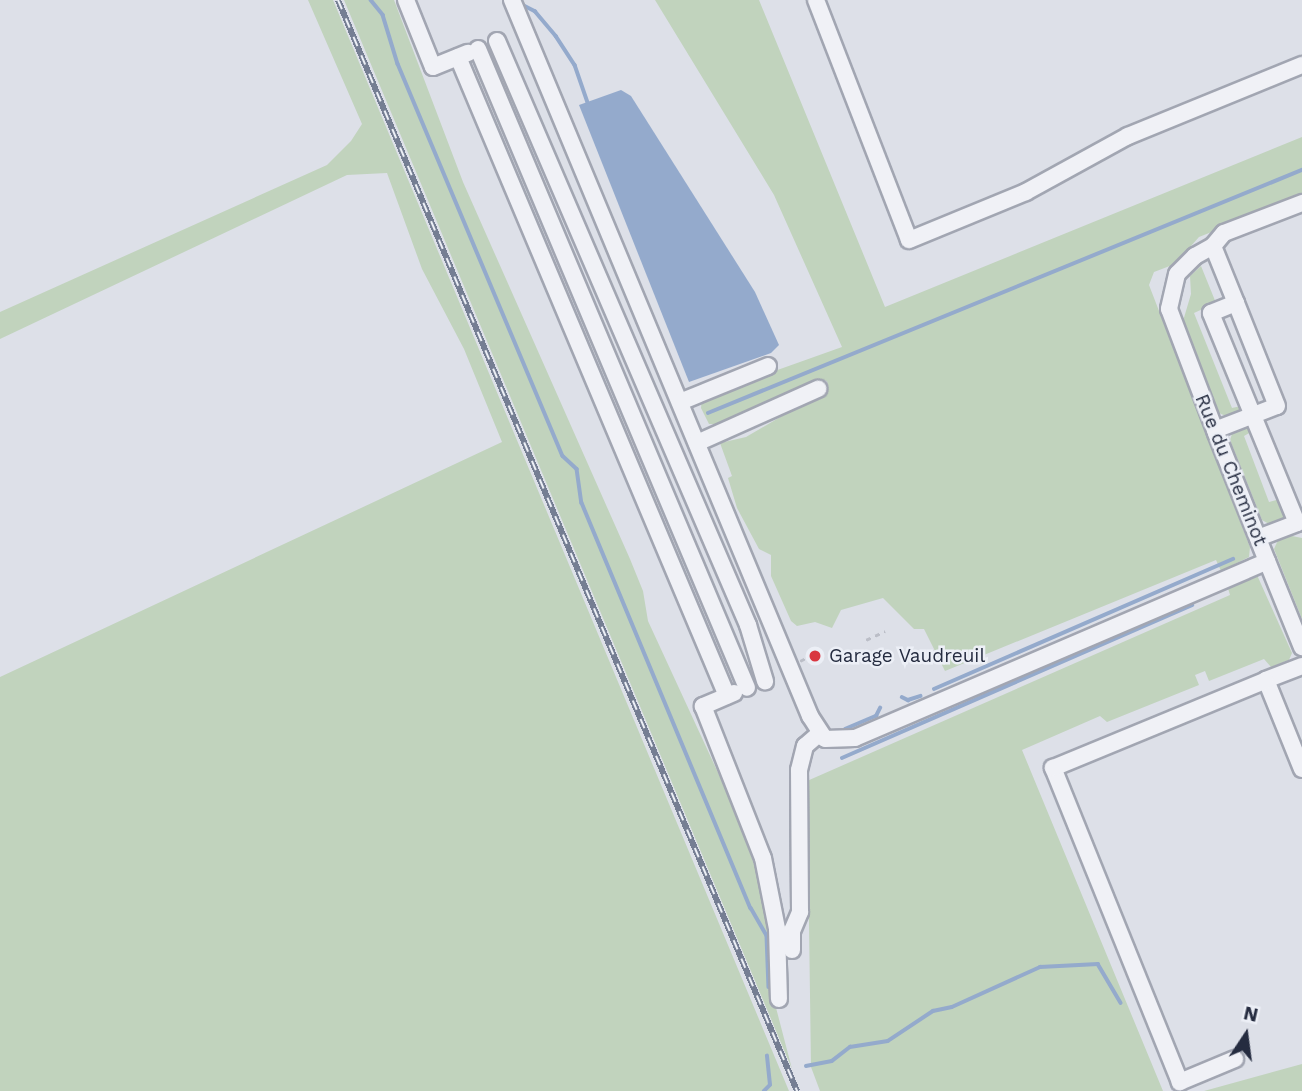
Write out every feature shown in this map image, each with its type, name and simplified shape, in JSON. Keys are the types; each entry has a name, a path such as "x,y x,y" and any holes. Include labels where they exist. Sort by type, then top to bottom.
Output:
{"street":[{"path":"406,0 433,67 522,31"},
{"path":"512,0 522,31 697,443 795,666 819,733 832,741 855,738 1267,561"},
{"path":"816,0 909,240 1026,192 1128,136 1302,65"},
{"path":"498,41 748,625 765,681"},
{"path":"478,48 747,688"},
{"path":"458,57 727,696"},
{"path":"1214,430 1277,406 1213,246 1224,233 1302,203"},
{"name":"Rue du Cheminot","path":"1213,246 1183,267 1171,290 1175,330 1302,647"},
{"path":"1236,303 1211,313 1300,523 1258,538"},
{"path":"680,402 768,366"},
{"path":"697,443 818,389"},
{"path":"779,999 777,929 763,858 703,706 795,666"},
{"path":"1235,1059 1180,1082 1053,768 1302,666"},
{"path":"1266,680 1302,768"},
{"path":"792,950 792,931 800,912 799,769 805,746 819,733"}],"path":[{"path":"866,640 885,631"},
{"path":"795,666 810,656"}],"green space":[{"path":"308,0 333,0 789,1091 0,1091 0,677 502,442 464,349 422,269 387,173 347,175 0,339 0,312 327,165 351,141 362,124"},
{"path":"344,0 394,0 463,182 630,559 643,591 648,621 732,803 763,889 771,922 774,1000 792,1069"},
{"path":"655,0 759,0 885,307 1302,137 1302,196 1199,237 1175,264 1154,272 1149,285 1250,547 1249,557 1221,571 1216,560 945,671 924,629 914,629 883,598 841,610 832,628 815,622 797,626 791,621 771,576 771,555 759,549 737,508 728,478 732,476 720,443 746,437 828,389 827,381 822,380 716,424 709,424 701,408 702,397 842,347 774,195"},
{"path":"1201,266 1216,303 1194,313 1232,408 1241,406 1243,411 1228,417 1219,413 1183,321 1191,294 1190,276"},
{"path":"1250,425 1251,432 1244,436 1269,502 1280,499 1285,513 1282,520 1269,524 1262,520 1230,440 1233,431"},
{"path":"1292,536 1302,538 1302,619 1274,549 1278,540"},
{"path":"1257,575 1292,653 1289,660 1271,667 1264,659 1209,681 1205,671 1195,675 1199,685 1107,722 1100,716 1022,750 1163,1091 820,1091 811,1067 807,781 1230,595 1227,585"},
{"path":"1302,1064 1302,1091 1204,1091"}],"water":[{"path":"621,90 631,96 755,292 779,345 771,353 689,382 579,105"}],"waterway":[{"path":"371,0 383,15 398,64 563,456 577,469"},
{"path":"521,4 535,11 556,36 575,65 588,102"},
{"path":"708,413 1302,170"},
{"path":"577,469 582,503 751,908 767,936 769,987"},
{"path":"934,689 1233,559"},
{"path":"842,758 1192,605"},
{"path":"902,697 908,700 920,696"},
{"path":"845,729 876,716 880,708"},
{"path":"806,1066 832,1061 850,1047 888,1041 933,1011 952,1007 1040,967 1098,964 1121,1003"},
{"path":"764,1091 770,1085 767,1056"}],"railway":[{"path":"338,0 797,1091"}],"place":[{"name":"Garage Vaudreuil","path":"815,656"}]}
